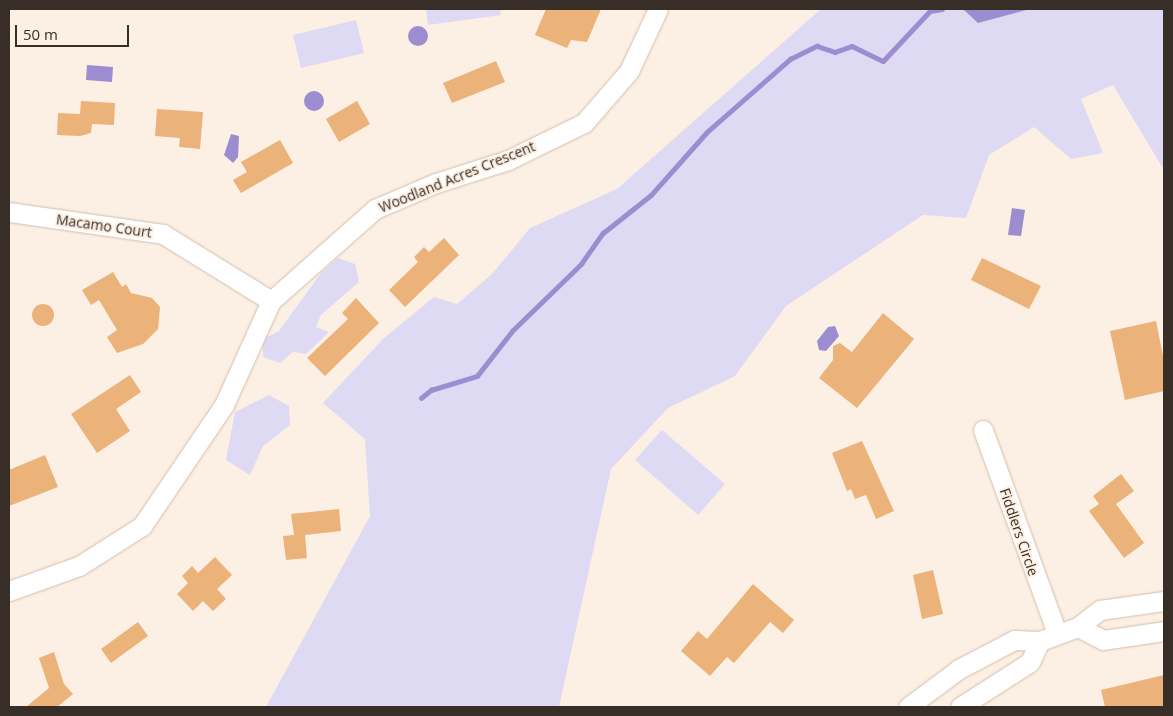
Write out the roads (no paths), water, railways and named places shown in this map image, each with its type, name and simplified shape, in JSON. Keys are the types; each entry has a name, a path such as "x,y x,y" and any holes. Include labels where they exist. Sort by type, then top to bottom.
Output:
{"street":[{"name":"Woodland Acres Crescent","path":"9,591 79,566 142,526 224,405 271,301 375,209 436,182 508,160 584,123 629,71 658,9"},
{"name":"Macamo Court","path":"9,212 163,234 271,301"},
{"name":"Fiddlers Circle","path":"984,430 1057,633"},
{"path":"908,707 959,669 1014,640 1040,641 1057,633 1078,627 1100,610 1164,601"},
{"path":"1078,627 1103,640 1164,631"},
{"path":"960,707 1030,662 1040,641"}],"waterway":[{"path":"421,398 431,390 477,376 513,330 581,264 603,233 651,195 707,132 790,59 817,46 835,52 852,46 883,61 930,11 942,9"}]}
